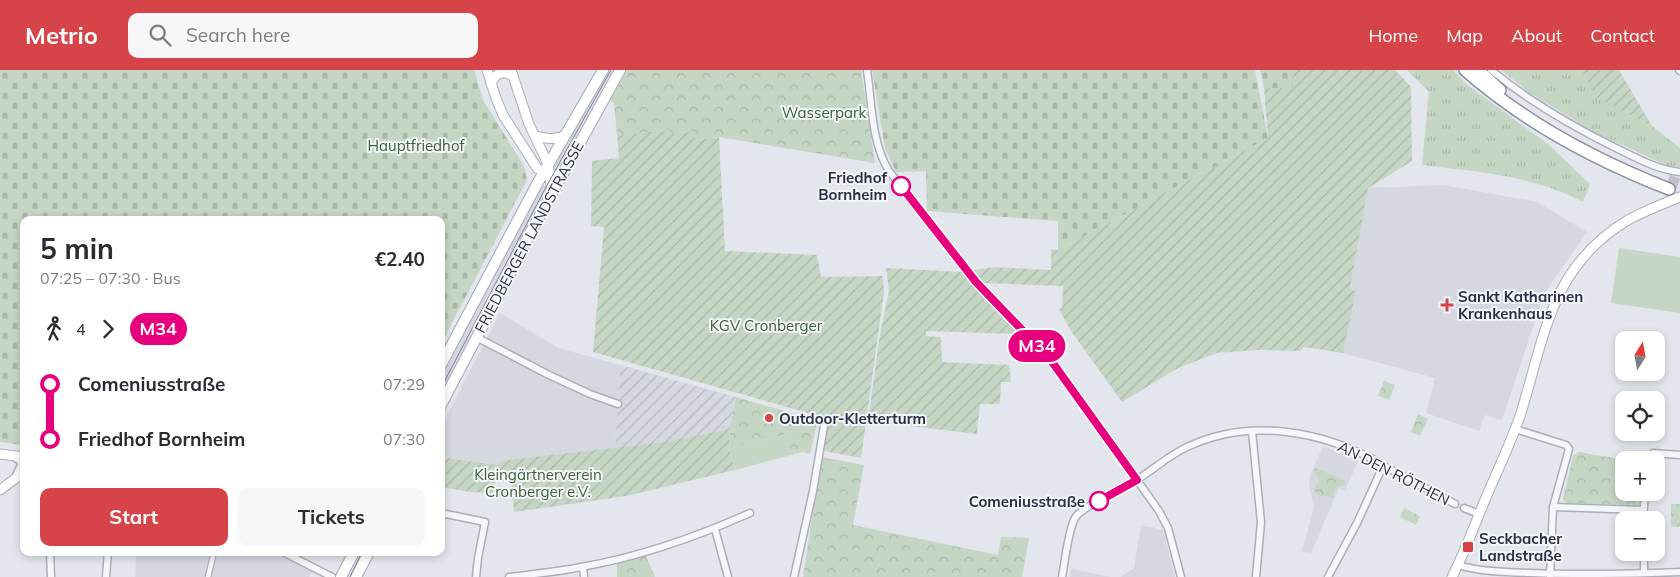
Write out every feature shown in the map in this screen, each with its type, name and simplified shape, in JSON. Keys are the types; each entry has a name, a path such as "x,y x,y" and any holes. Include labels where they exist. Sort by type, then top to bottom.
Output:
{"highway":[{"path":"1465,70 1510,106 1557,136 1618,168 1673,191"},
{"path":"1478,70 1515,101 1561,131 1618,159 1673,191"}],"main road":[{"path":"487,70 504,115 534,164 537,184"},
{"name":"FRIEDBERGER LANDSTRASSE","path":"445,397 552,192 552,175 548,164 602,70"},
{"name":"FRIEDBERGER LANDSTRASSE","path":"445,358 537,184 552,175 620,70"},
{"path":"491,84 494,77 502,72 512,73 529,124 548,164"},
{"path":"535,136 552,139 565,135"},
{"path":"534,164 552,175"},
{"path":"1452,577 1515,429 1542,338 1564,284 1572,270 1607,234 1673,191"},
{"path":"4,454 20,456"},
{"path":"0,490 20,474"},
{"path":"341,577 352,556"},
{"path":"356,577 367,556"}],"street":[{"path":"867,70 876,140 880,155 889,171 976,282 1050,359 1159,511 1168,528 1181,577"},
{"path":"1491,70 1527,98 1586,134 1654,166 1680,172"},
{"path":"476,337 546,374 590,394 618,404"},
{"path":"794,577 813,491 825,420"},
{"path":"1515,429 1566,446 1569,449 1553,507 1550,575"},
{"name":"AN DEN RÖTHEN","path":"1137,480 1186,447 1226,434 1284,430 1318,437 1352,449 1380,463 1382,468 1386,467 1455,504"},
{"path":"1252,431 1261,526 1256,577"},
{"path":"4,454 17,459 20,464"},
{"path":"1665,454 1680,455"},
{"path":"14,478 20,467"},
{"path":"1328,577 1358,521 1382,468"},
{"path":"1062,577 1076,516 1137,480"},
{"path":"1553,507 1643,510 1644,501"},
{"name":"AN DEN RÖTHEN","path":"1464,508 1479,514"},
{"path":"509,577 583,567 644,552 715,529 750,513"},
{"path":"445,515 485,522 476,577"},
{"path":"715,529 728,577"},
{"path":"50,556 50,577"},
{"path":"106,577 108,556"},
{"path":"208,577 213,556"},
{"path":"291,556 332,577"},
{"path":"1644,561 1644,573"},
{"path":"1458,565 1496,574 1600,576 1644,573 1653,575 1680,572"},
{"path":"583,567 584,577"}],"shaded area":[{"path":"605,70 613,70 594,101 557,171 555,171 553,166"},
{"path":"542,185 547,188 445,384 445,369"},
{"name":"Sankt Katharinen Krankenhaus","path":"1444,185 1537,202 1587,232 1544,294 1502,420 1485,415 1479,431 1426,413 1435,378 1343,353 1356,291 1350,290 1368,188"},
{"path":"500,313 558,348 620,365 615,448 501,461 500,465 447,458 445,457 445,419"},
{"path":"620,365 736,397 730,429 657,443 615,448"},
{"path":"1323,446 1358,461 1345,491 1339,488 1311,553 1302,551 1314,507 1309,487 1310,475"},
{"path":"1141,525 1163,530 1175,577 1121,577 1134,568"},
{"path":"136,556 282,556 312,572 309,577 135,577"},
{"path":"1071,569 1111,577 1070,577"}],"green space":[{"name":"Hauptfriedhof","path":"0,70 474,70 483,100 524,166 527,180 445,336 445,216 20,216 20,444 0,442"},
{"name":"Wasserpark","path":"627,70 861,70 875,163 719,137 695,140 693,131 670,134 670,130 617,135 614,103 610,101"},
{"name":"Friedhof Bornheim","path":"872,70 1255,70 1268,138 1058,250 1058,221 927,211 926,171 896,172 885,148"},
{"path":"1260,70 1293,70 1293,88 1264,88"},
{"path":"1293,70 1395,70 1411,87 1412,161 1368,188 1350,289 1356,291 1343,353 1304,347 1300,351 1257,350 1217,353 1178,368 1122,402 1071,331 1059,309 1062,308 1063,286 984,283 974,270 995,267 1051,270 1051,249 1058,250 1268,138 1264,88 1293,88"},
{"path":"1407,70 1453,70 1466,84 1548,144 1590,184 1583,202 1564,193 1524,180 1422,165 1429,92"},
{"path":"1501,70 1581,70 1597,97 1652,126 1680,148 1680,167 1668,166 1594,132 1530,93"},
{"path":"1581,70 1619,70 1652,126 1596,97"},
{"name":"KGV Cronberger","path":"670,130 670,134 694,131 695,140 719,137 725,251 817,255 821,277 883,276 884,292 861,458 824,451 829,419 593,352 604,227 591,226 592,161 619,158 617,135"},
{"path":"1619,248 1680,257 1680,313 1611,303"},
{"path":"886,268 963,272 989,303 1021,334 926,331 926,336 941,337 942,362 1009,365 1011,382 1001,382 1000,404 980,404 977,434 868,421 880,334 889,291"},
{"path":"1384,381 1395,385 1389,400 1378,396"},
{"path":"736,397 813,419 817,423 810,454 803,452 791,455 786,434 729,449 730,429"},
{"path":"1418,414 1428,419 1420,436 1411,432"},
{"name":"Kleingärtnerverein Cronberger e.V.","path":"730,429 729,449 735,470 626,496 514,512 511,482 495,482 493,493 470,492 445,488 445,461 447,458 499,465 500,461 657,443"},
{"path":"786,434 791,455 735,470 729,449"},
{"path":"1579,452 1615,458 1615,501 1641,501 1640,505 1566,503 1563,499 1573,456"},
{"path":"821,457 864,465 853,525 998,555 1001,537 1029,538 1022,577 803,577"},
{"path":"1316,468 1346,481 1346,484 1335,488 1333,497 1320,496 1314,490 1319,480 1314,471"},
{"path":"1671,504 1680,504 1680,527 1671,527"},
{"path":"1404,508 1420,516 1416,525 1400,517"},
{"path":"644,552 655,577 617,577 617,559"}],"tunnel":[{"path":"1668,180 1680,184"}],"tram line":[{"path":"445,380 545,189 611,70"},
{"path":"350,577 360,556"}],"bus line":[{"name":"M34","path":"901,186 976,282 1050,359 1137,480 1099,501"}],"place":[{"name":"Friedhof Bornheim","path":"901,186"},
{"name":"Sankt Katharinen Krankenhaus","path":"1447,305"},
{"name":"Outdoor-Kletterturm","path":"769,418"},
{"name":"Comeniusstraße","path":"1099,501"},
{"name":"Seckbacher Landstraße","path":"1468,547"}]}
